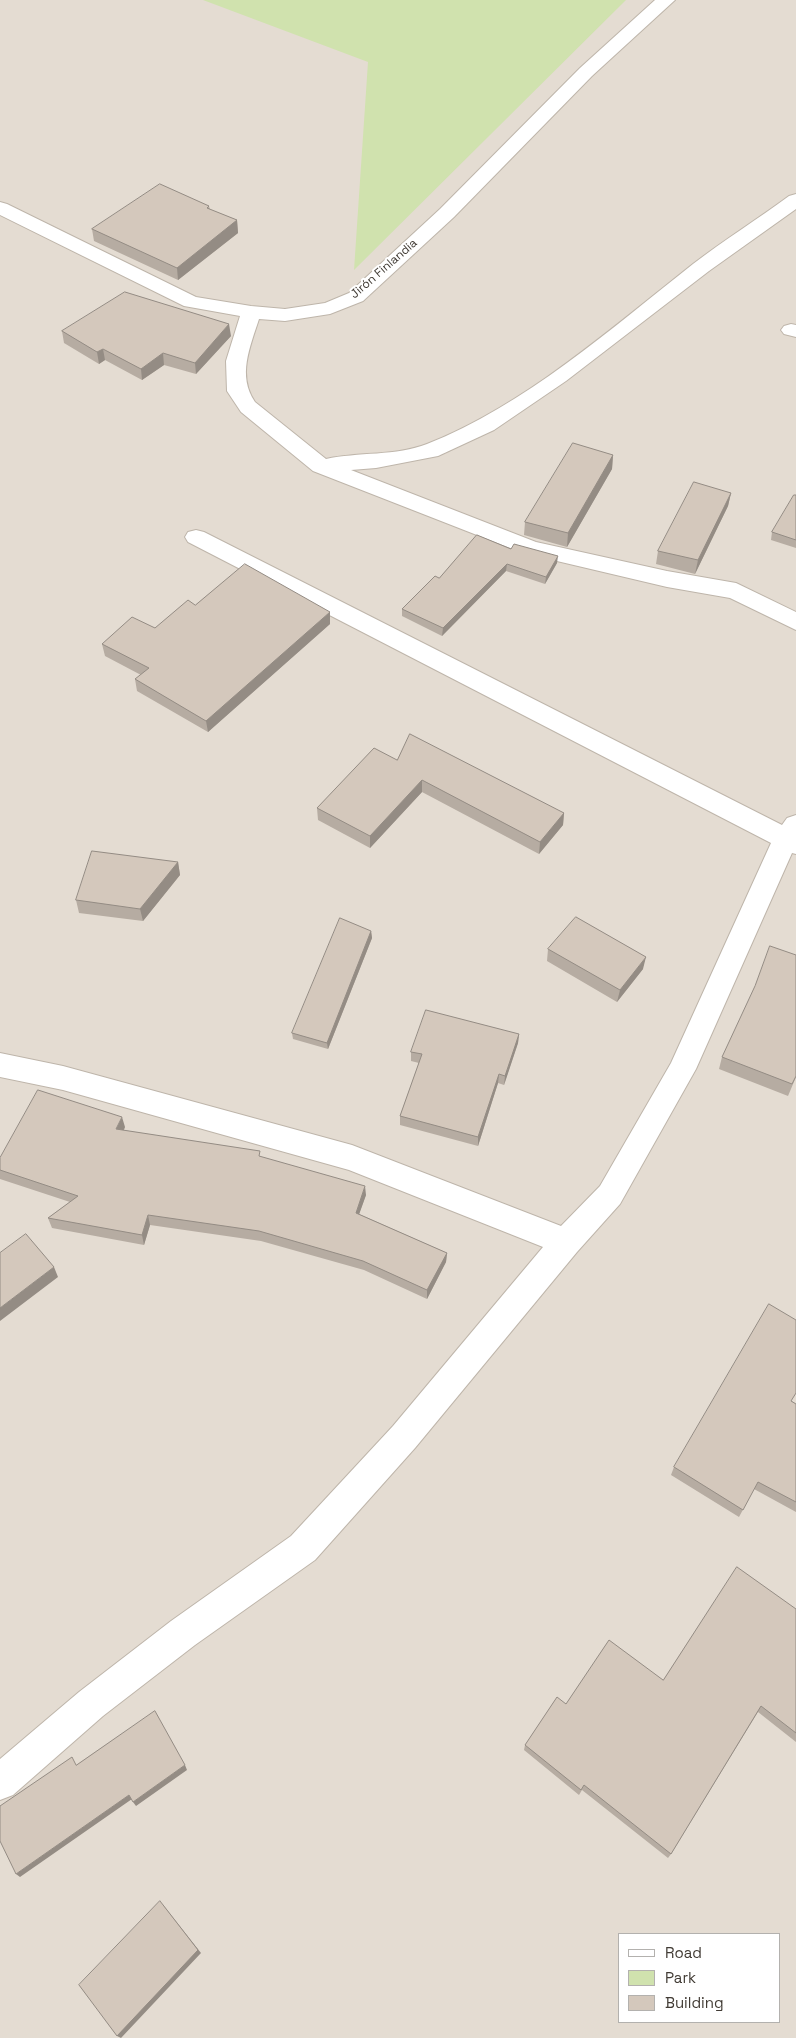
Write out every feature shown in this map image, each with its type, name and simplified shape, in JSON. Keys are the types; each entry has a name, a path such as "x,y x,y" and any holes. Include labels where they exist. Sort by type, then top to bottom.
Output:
{"street":[{"name":"Jirón Finlandia","path":"0,208 191,302 285,316 330,308 356,297 447,213 586,72 661,3 667,0"},
{"path":"322,466 376,461 430,451 487,425 559,377 646,312 702,267 796,200"},
{"path":"251,312 236,361 237,391 248,408 322,466 531,548 668,579 736,592 796,622"},
{"path":"0,1782 91,1704 183,1633 303,1548 404,1436 566,1242 610,1195 682,1069 792,836 196,537"},
{"path":"0,1065 63,1078 352,1158 566,1242"}],"shaded area":[{"path":"0,0 796,0 796,2038 0,2038"}],"green space":[{"path":"203,0 626,0 354,270 368,62"}],"building":[{"path":"160,184 209,206 207,208 237,220 177,268 92,229"},
{"path":"125,292 229,324 195,363 163,353 141,369 103,349 97,352 62,331"},
{"path":"573,443 613,455 568,533 525,522"},
{"path":"694,482 731,493 698,560 658,551"},
{"path":"794,495 796,495 796,540 772,532"},
{"path":"477,535 511,549 514,544 558,556 546,577 507,564 443,628 402,609 435,576 439,578"},
{"path":"245,564 330,612 206,721 135,679 149,668 102,644 132,617 155,628 188,600 195,605"},
{"path":"410,734 564,813 540,842 422,780 370,836 317,808 374,748 397,760"},
{"path":"92,851 178,862 140,909 76,900"},
{"path":"576,917 646,957 620,990 548,949"},
{"path":"340,918 371,931 327,1043 292,1033"},
{"path":"770,946 796,955 796,1076 792,1084 722,1057 755,986"},
{"path":"426,1010 519,1034 505,1076 499,1074 478,1137 400,1116 422,1054 411,1052"},
{"path":"38,1090 122,1117 116,1129 260,1151 259,1156 365,1186 356,1213 447,1253 427,1290 363,1261 259,1231 148,1215 142,1235 48,1218 78,1196 0,1170 0,1158"},
{"path":"26,1234 54,1267 0,1308 0,1253"},
{"path":"769,1304 796,1320 796,1393 791,1401 796,1404 796,1502 758,1482 743,1510 674,1467"},
{"path":"737,1567 796,1609 796,1733 761,1706 671,1854 584,1785 581,1790 525,1745 557,1697 566,1704 609,1640 663,1680"},
{"path":"155,1711 185,1765 133,1802 129,1795 16,1874 0,1841 0,1806 72,1757 76,1765"},
{"path":"160,1901 198,1950 117,2036 79,1985"}]}
